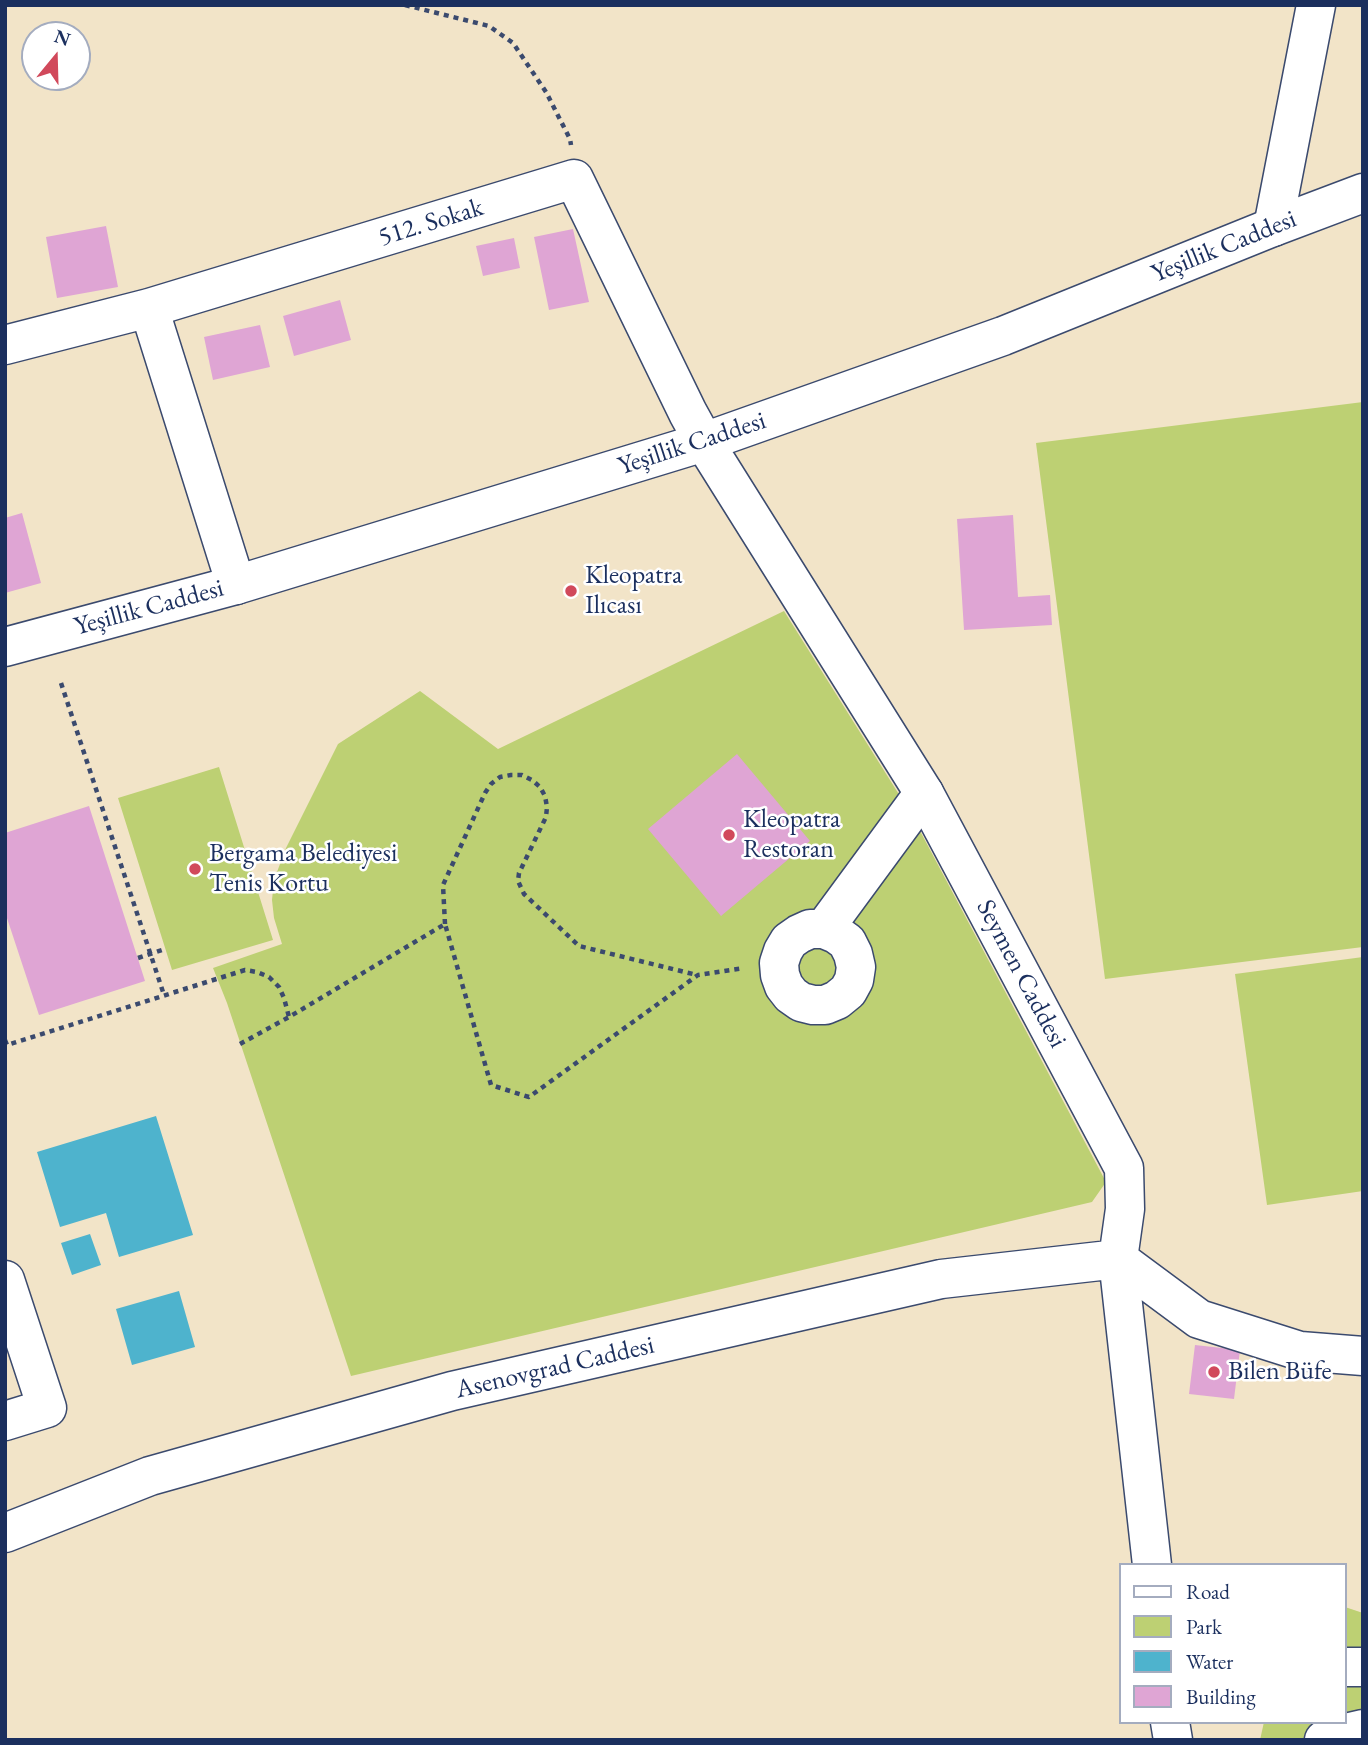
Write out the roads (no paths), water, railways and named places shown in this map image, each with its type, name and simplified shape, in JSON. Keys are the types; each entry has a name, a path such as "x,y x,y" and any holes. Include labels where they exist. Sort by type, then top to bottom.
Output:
{"main road":[{"path":"1273,227 1316,5"},
{"name":"512. Sokak","path":"5,345 149,308 574,179 704,442"},
{"name":"Yeşillik Caddesi","path":"5,647 236,585 704,442 1003,336 1363,193"},
{"path":"149,308 236,585"},
{"name":"Seymen Caddesi","path":"704,442 924,793 1124,1168 1125,1209 1118,1259 1152,1563"},
{"path":"824,929 924,793"},
{"path":"810,929 824,929 846,942 856,967 848,991 825,1005 813,1005 801,1002 784,986 779,962 789,941 810,929"},
{"path":"1118,1259 1199,1319 1300,1351 1363,1356"},
{"name":"Asenovgrad Caddesi","path":"6,1528 150,1476 452,1391 940,1279 1118,1259"},
{"path":"5,1280 47,1408 5,1421"},
{"path":"1324,1740 1363,1729"}],"water":[{"path":"156,1116 193,1235 119,1257 106,1213 60,1227 37,1152"},
{"path":"90,1234 101,1265 72,1275 61,1243"},
{"path":"179,1291 195,1347 132,1365 116,1309"}],"place":[{"name":"Kleopatra Ilıcası","path":"571,591"},
{"name":"Kleopatra Restoran","path":"729,835"},
{"name":"Bergama Belediyesi Tenis Kortu","path":"195,869"},
{"name":"Bilen Büfe","path":"1214,1372"}]}
